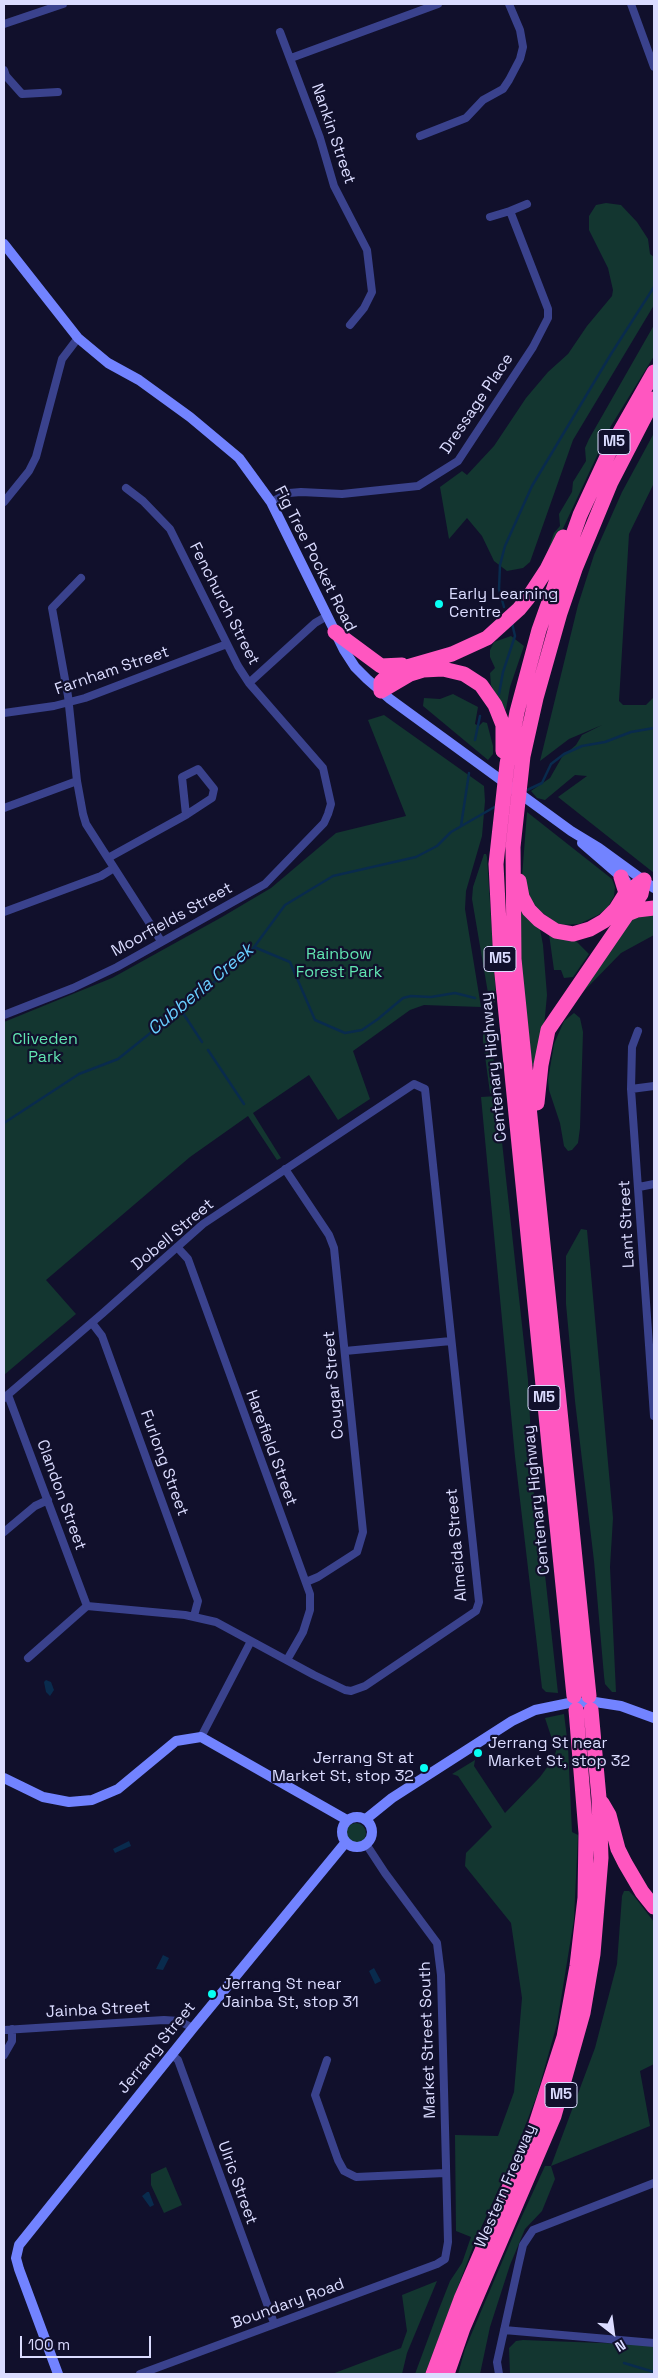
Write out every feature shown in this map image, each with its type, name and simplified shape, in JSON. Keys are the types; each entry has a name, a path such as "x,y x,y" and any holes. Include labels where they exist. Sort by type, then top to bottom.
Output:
{"highway":[{"name":"Centenary Highway","path":"583,1703 501,964 496,882 507,764 517,712 539,630 580,515 614,444 654,372"},
{"name":"Centenary Highway","path":"591,1799 538,1184 514,959 512,869 516,811 523,756 536,698 575,569 611,482 654,400"},
{"path":"335,632 381,666 390,667 415,663 472,646 487,638 503,625 528,598 547,569 566,531 580,515"},
{"path":"415,663 384,678 381,682 382,691 410,674 429,669 456,671 474,680 486,690 498,711 503,726 503,749 507,764"},
{"path":"512,869 519,879 522,897 539,920 556,931 574,934 590,929 604,921 637,887"},
{"path":"538,1184 537,1095 548,1030 626,914 637,887"},
{"path":"626,914 636,910 654,908"},
{"path":"591,1799 609,1814 618,1849 642,1892 654,1907"},
{"name":"Western Freeway","path":"433,2374 461,2298 533,2134 564,2036 576,1974 583,1913 591,1799"},
{"name":"Western Freeway","path":"446,2374 463,2328 554,2116 576,2043 590,1980 597,1923 601,1858 591,1799"}],"street":[{"path":"4,24 63,4"},
{"path":"291,58 438,4"},
{"path":"420,136 466,118 482,100 503,89 520,59 523,48 520,30 509,4"},
{"path":"631,4 654,67"},
{"name":"Nankin Street","path":"280,32 320,138 334,186 367,250 372,292 364,308 350,325"},
{"path":"4,70 6,76 22,94 58,92"},
{"path":"490,217 527,204"},
{"name":"Dressage Place","path":"271,502 289,493 342,494 418,486 458,461 533,347 548,318 548,309 510,211"},
{"name":"Fig Tree Pocket Road","path":"4,244 78,338 108,362 139,380 190,417 239,458 271,502 335,632 355,667 382,691 571,831 654,902"},
{"path":"4,502 28,471 36,457 62,358 78,338"},
{"name":"Fenchurch Street","path":"126,488 143,501 170,529 227,644 250,683 323,768 330,804 328,814"},
{"path":"81,578 52,608 68,702 77,781 86,824 161,941"},
{"path":"250,683 315,623 327,616"},
{"name":"Farnham Street","path":"4,713 68,702 227,644"},
{"path":"108,858 186,815 212,798 214,790 198,769 182,777 186,815"},
{"path":"4,808 77,781"},
{"name":"Moorfields Street","path":"4,1015 73,988 117,967 265,884 324,823 328,814"},
{"name":"Fig Tree Pocket Road","path":"571,831 599,848 637,887"},
{"path":"4,912 100,876 114,868"},
{"name":"Lant Street","path":"638,1031 632,1047 631,1089 645,1290 654,1386 654,1416"},
{"name":"Dobell Street","path":"6,1396 92,1323 203,1224 414,1084 424,1089"},
{"path":"631,1089 654,1086"},
{"name":"Almeida Street","path":"86,1606 194,1616 216,1622 314,1675 351,1691 365,1686 476,1611 479,1602 424,1089"},
{"name":"Cougar Street","path":"285,1169 329,1235 334,1248 363,1536 357,1552 318,1577 306,1582"},
{"path":"639,1187 654,1184"},
{"name":"Harefield Street","path":"177,1247 188,1259 310,1594 310,1610 303,1632 287,1660"},
{"path":"645,1290 654,1289"},
{"name":"Furlong Street","path":"92,1323 102,1336 198,1601 194,1616"},
{"path":"345,1351 451,1341"},
{"name":"Clandon Street","path":"6,1396 48,1500 86,1606"},
{"path":"4,1532 35,1506 48,1500"},
{"path":"28,1658 86,1606"},
{"path":"201,1737 250,1641"},
{"path":"366,1819 392,1798 512,1721 547,1706 582,1702 618,1705 654,1718"},
{"path":"4,1778 44,1797 69,1802 92,1800 118,1789 176,1741 201,1737 347,1820"},
{"path":"356,1817 366,1819 372,1828 372,1833 366,1844 356,1847 346,1842 342,1831 347,1820 356,1817"},
{"name":"Jerrang Street","path":"58,2374 19,2269 17,2253 26,2236 192,2028 346,1842"},
{"name":"Market Street South","path":"366,1844 385,1873 438,1942 441,1975 448,2242 445,2259"},
{"name":"Jainba Street","path":"8,2029 164,2020 179,2021 192,2028"},
{"path":"4,2055 12,2041 8,2029"},
{"name":"Ulric Street","path":"171,2054 178,2060 274,2323"},
{"path":"327,2060 315,2095 338,2160 344,2171 356,2177 445,2173"},
{"path":"499,2374 497,2362 523,2245 533,2230 654,2183"},
{"name":"Boundary Road","path":"140,2374 437,2264 445,2259"},
{"path":"504,2330 654,2343"}],"green space":[{"path":"606,203 621,205 637,222 648,239 650,254 654,257 654,305 573,440 530,562 523,568 507,571 494,561 482,536 467,518 449,539 440,487 462,471 467,475 494,446 526,398 548,372 568,354 587,326 612,296 613,290 608,268 589,230 589,216 596,205"},
{"path":"654,325 654,356 611,426 551,554 547,553 554,533 560,526 559,514 572,492 573,482 586,461 585,448 589,439"},
{"path":"654,433 654,483 629,534 619,701 623,705 646,705 654,697 654,873 558,797 587,776 575,775 545,800 537,798 531,791 550,778 562,757 576,745 582,735 602,725 569,739 540,761 578,605 594,555 622,492"},
{"path":"511,636 524,646 504,711 491,685 490,673 495,668 490,657 490,650 494,642"},
{"path":"453,694 478,707 475,724 479,726 483,722 487,723 493,746 493,754 488,760 423,706 424,698 440,699"},
{"name":"Rainbow Forest Park","path":"384,715 484,786 485,801 482,836 466,891 465,909 481,1007 424,1005 410,1010 353,1051 370,1099 338,1120 309,1075 253,1113 281,1158 277,1160 248,1116 190,1157 46,1280 76,1314 4,1375 4,1022 112,978 222,917 271,888 336,833 406,816 368,720"},
{"path":"527,812 612,879 615,887 614,896 608,907 598,915 579,924 559,925 533,906 522,877"},
{"path":"484,854 487,857 496,997 495,1002 492,1004 489,999 472,899 473,887"},
{"path":"518,902 540,929 543,945 547,995 544,1027 536,1064 532,1065 520,956"},
{"path":"654,912 654,935 621,953 582,993 626,923 640,913"},
{"path":"549,934 574,939 589,954 573,977 564,978 561,970 554,970"},
{"path":"574,1013 580,1018 583,1032 580,1128 578,1143 572,1150 568,1151 564,1146 560,1123 549,1090 548,1080 554,1044 564,1021"},
{"path":"490,1028 498,1089 494,1095 490,1093 483,1041 483,1034"},
{"path":"497,1096 528,1380 534,1498 539,1520 558,1693 546,1692 542,1688 515,1457 481,1097"},
{"path":"581,1229 587,1230 613,1518 610,1567 616,1692 612,1692 605,1684 594,1561 575,1401 566,1304 566,1256"},
{"path":"564,1714 568,1746 572,1832 578,1835 574,1919 557,2024 537,2095 514,2155 476,2239 425,2374 415,2374 450,2281 462,2263 471,2237 456,2231 455,2135 498,2136 514,2092 522,1998 511,1923 465,1866 466,1853 492,1827 458,1776 452,1774 475,1760 474,1766 505,1813 540,1777 554,1758 556,1751 545,1718"},
{"path":"356,1823 363,1826 366,1833 363,1840 356,1843 349,1840 346,1833 349,1826"},
{"path":"624,1891 629,1891 654,1922 654,2064 640,2071 650,2126 551,2166 595,2048 617,1964 622,1896"},
{"path":"545,2166 551,2166 555,2179 542,2211 525,2229 510,2265 490,2327 480,2374 458,2374 465,2349 516,2229"},
{"path":"166,2167 182,2205 164,2213 151,2185 151,2174"},
{"path":"437,2281 407,2353 402,2374 332,2374 401,2348 407,2331 402,2295"},
{"path":"516,2341 654,2345 654,2374 510,2374 509,2348"}],"water":[{"path":"46,1680 51,1682 54,1690 50,1696 46,1692 44,1682"},
{"path":"129,1841 131,1846 115,1853 113,1849"},
{"path":"163,1955 169,1958 163,1970 156,1969"},
{"path":"374,1968 381,1981 375,1984 369,1971"},
{"path":"149,2192 154,2205 150,2207 142,2196"}],"waterway":[{"path":"504,607 499,589 500,565 505,546 532,486 611,354 654,287"},
{"path":"499,694 503,672 515,636 512,623"},
{"path":"475,740 480,716"},
{"name":"Cubberla Creek","path":"525,791 542,783 551,764 564,754 582,746 605,742 631,732 654,728"},
{"path":"461,826 469,773"},
{"name":"Cubberla Creek","path":"4,1123 79,1074 118,1059 249,954 285,905 333,876 416,857 437,846 451,832 498,805"},
{"path":"254,947 290,962 315,1020 345,1033 362,1030 403,998 411,996 431,997 455,993 475,998"},
{"path":"181,1010 202,1042"},
{"path":"208,1050 244,1104"},
{"path":"624,2363 654,2372"}],"place":[{"name":"Early Learning Centre","path":"439,604"},
{"name":"Jerrang St near Market St, stop 32","path":"478,1753"},
{"name":"Jerrang St at Market St, stop 32","path":"424,1768"},
{"name":"Jerrang St near Jainba St, stop 31","path":"212,1994"}],"park label":[{"name":"Cliveden Park","path":"45,1049"}]}
